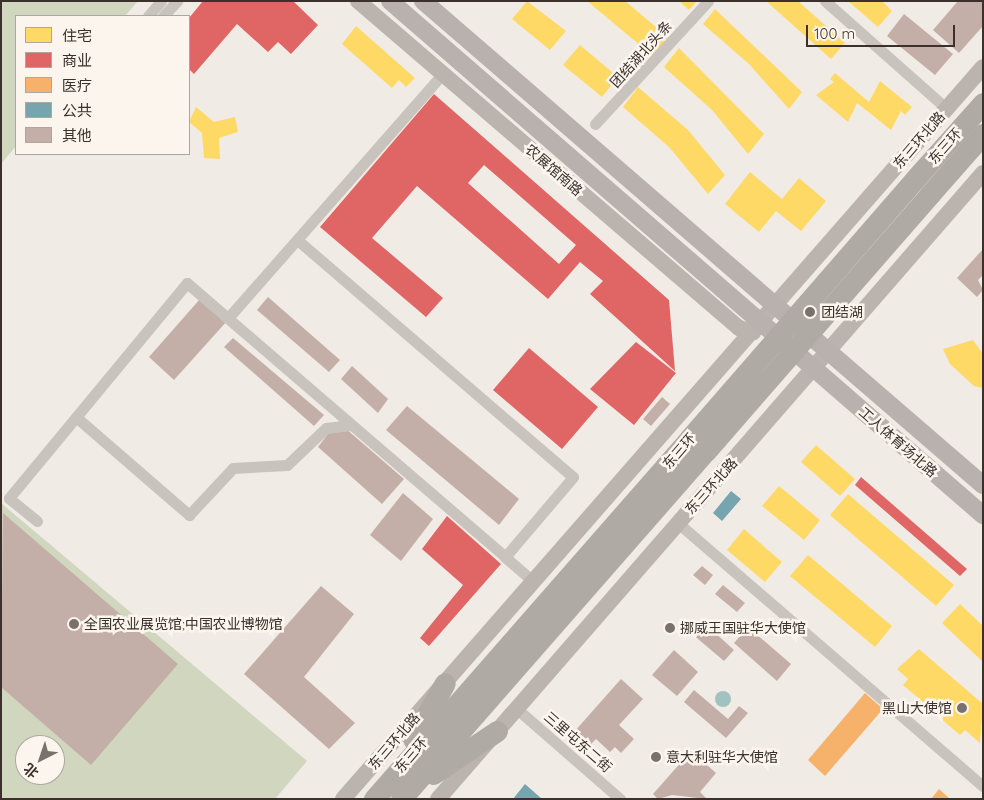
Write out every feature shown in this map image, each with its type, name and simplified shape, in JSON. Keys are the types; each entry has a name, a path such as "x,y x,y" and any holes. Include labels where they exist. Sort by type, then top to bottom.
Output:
{"highway":[{"name":"东三环","path":"405,795 698,445 915,179 983,103"},
{"name":"东三环","path":"374,799 983,134"},
{"path":"392,778 445,683"},
{"path":"405,795 497,731"}],"main road":[{"name":"农展馆南路","path":"390,1 757,328"},
{"path":"423,1 777,305"},
{"name":"工人体育场北路","path":"777,305 983,485"},
{"name":"工人体育场北路","path":"757,328 814,369 983,515"}],"street":[{"path":"149,15 161,1"},
{"path":"164,15 176,1"},
{"name":"农展馆南路","path":"358,1 739,328 757,328"},
{"name":"团结湖北头条","path":"595,124 708,1"},
{"path":"825,1 946,108"},
{"name":"东三环北路","path":"343,799 757,328 983,67"},
{"path":"228,318 442,74"},
{"name":"东三环北路","path":"438,799 983,173"},
{"path":"854,215 906,260"},
{"path":"297,240 573,477 505,557"},
{"path":"37,521 9,498 187,283 534,582"},
{"path":"694,399 748,444"},
{"path":"76,417 189,515 233,468 287,465 326,428 351,425"},
{"path":"678,523 983,786"},
{"name":"三里屯东二街","path":"517,709 620,799"}],"green space":[{"path":"1,1 138,1 126,15 15,15 15,147 1,164"},
{"name":"全国农业展览馆;中国农业博物馆","path":"1,503 307,761 275,799 1,799"}],"water":[{"path":"723,691 731,699 723,707 715,699"}],"building: 住宅":[{"path":"527,1 566,31 550,50 512,19"},
{"path":"587,1 625,1 669,38 653,56"},
{"path":"679,1 697,1 689,10"},
{"path":"766,1 798,1 845,43 831,59"},
{"path":"848,1 882,1 892,11 878,27"},
{"path":"715,9 802,92 789,109 749,64 703,24"},
{"path":"356,26 415,78 406,87 399,80 392,88 342,44"},
{"path":"580,45 618,77 602,97 563,65"},
{"path":"679,48 764,134 748,154 712,110 664,67"},
{"path":"835,73 869,102 880,81 912,107 905,115 901,111 891,130 857,103 848,122 816,95 834,82 830,79"},
{"path":"638,87 688,130 725,175 708,194 669,147 623,107"},
{"path":"196,107 214,122 235,117 238,132 219,138 220,159 204,158 202,133 190,123"},
{"path":"750,172 782,199 799,178 826,201 801,231 776,211 759,232 725,204"},
{"path":"973,340 983,354 983,388 974,386 950,364 943,349"},
{"path":"816,445 855,479 840,496 801,462"},
{"path":"779,486 820,520 804,540 762,506"},
{"path":"848,494 954,585 936,606 830,515"},
{"path":"744,529 782,562 765,582 727,550"},
{"path":"808,555 892,626 875,647 790,576"},
{"path":"960,604 983,626 983,662 942,623"},
{"path":"919,649 983,704 980,743 965,730 960,735 939,717 944,711 928,697 923,702 903,685 908,679 897,669"}],"building: 商业":[{"path":"203,1 293,1 318,25 291,54 278,42 268,52 237,24 194,74 190,70 190,17"},
{"path":"434,94 669,300 675,371 590,294 603,281 580,262 548,299 417,186 372,238 443,298 426,317 320,227","holes":["484,165 576,245 559,264 468,183"]},
{"path":"636,342 676,373 634,425 590,389"},
{"path":"529,348 598,407 562,449 493,390"},
{"path":"861,477 967,569 960,576 855,485"},
{"path":"447,516 501,564 429,646 420,638 463,585 422,549"}],"building: 医疗":[{"path":"865,693 883,709 825,776 808,760"},
{"path":"939,789 950,799 931,799"}],"building: 公共":[{"path":"731,491 741,499 722,521 713,513"},
{"path":"525,784 542,799 513,799"}],"building: 其他":[{"path":"958,1 983,1 983,26 959,53 933,30"},
{"path":"904,14 953,54 935,75 887,36"},
{"path":"983,249 983,275 978,280 983,290 977,297 957,278"},
{"path":"268,297 340,360 329,372 257,310"},
{"path":"200,299 227,321 174,380 149,357"},
{"path":"233,338 324,415 314,426 224,347"},
{"path":"352,366 388,399 378,413 341,379"},
{"path":"662,397 670,404 651,426 643,419"},
{"path":"407,406 519,499 499,525 386,430"},
{"path":"345,428 404,479 382,504 318,447 331,430"},
{"path":"403,493 433,519 401,561 370,535"},
{"path":"3,513 178,664 91,765 65,742 65,735 56,735 1,687"},
{"path":"702,566 713,575 705,585 693,575"},
{"path":"723,585 745,603 737,612 715,594"},
{"path":"321,586 354,614 304,677 355,723 329,749 244,674"},
{"path":"702,621 734,650 724,661 691,633"},
{"path":"748,627 791,664 777,681 734,643"},
{"path":"674,650 698,672 677,696 652,675"},
{"path":"621,679 643,699 619,725 634,739 621,753 615,747 610,752 596,739 589,746 574,732"},
{"path":"694,690 728,719 739,706 748,713 726,738 684,702"},
{"path":"691,751 716,773 700,792 707,799 672,795 658,799 653,794"}],"place":[{"name":"团结湖","path":"810,312"},
{"name":"全国农业展览馆;中国农业博物馆","path":"74,624"},
{"name":"挪威王国驻华大使馆","path":"670,628"},
{"name":"黑山大使馆","path":"962,708"},
{"name":"意大利驻华大使馆","path":"656,757"}]}
